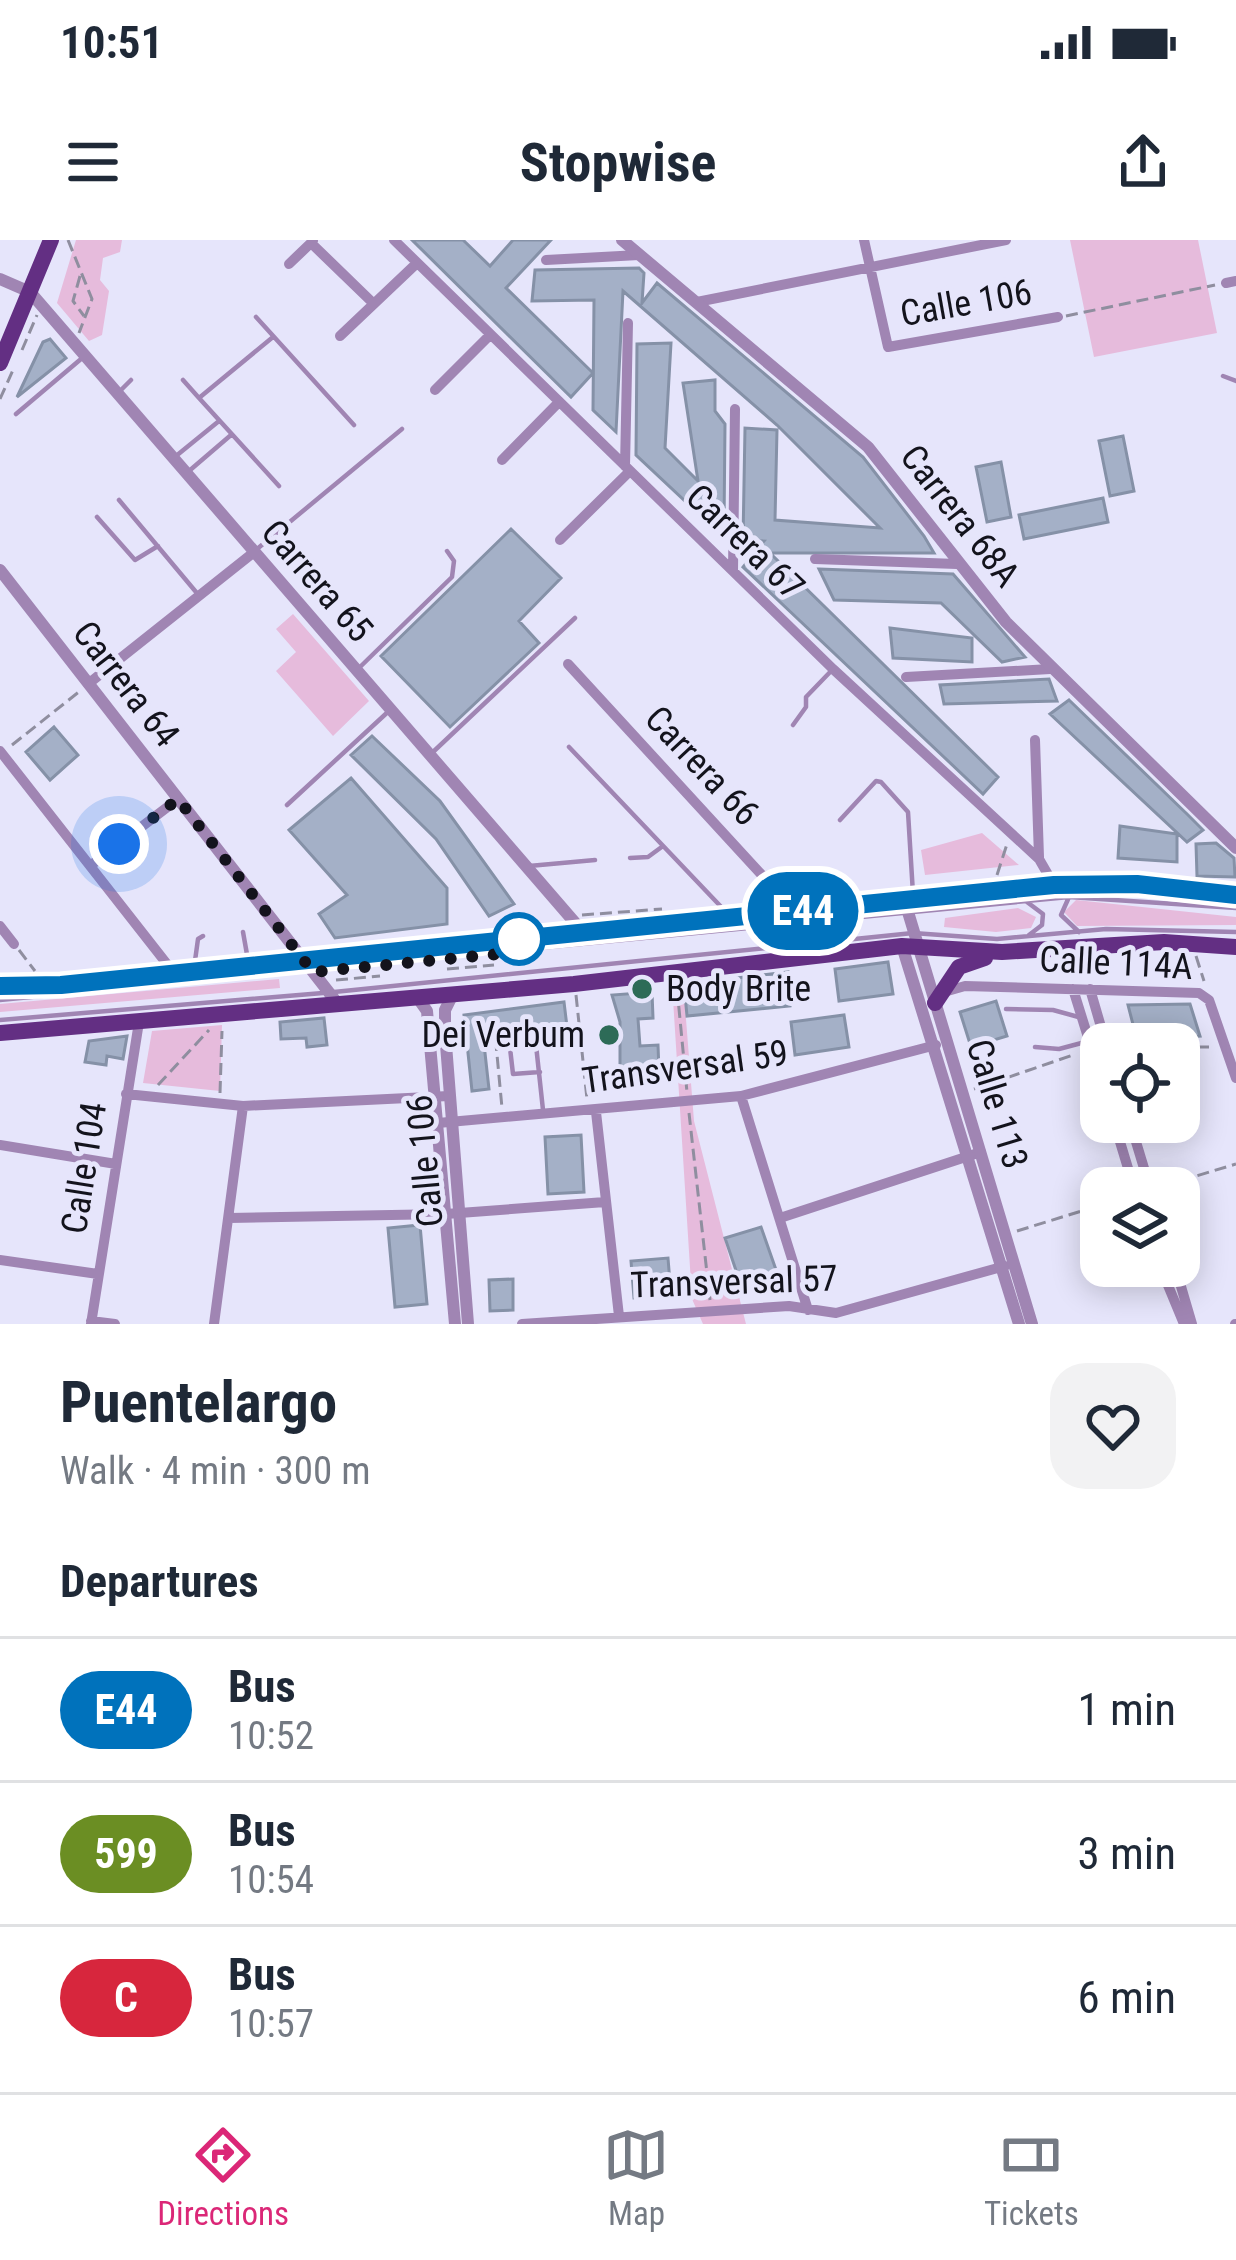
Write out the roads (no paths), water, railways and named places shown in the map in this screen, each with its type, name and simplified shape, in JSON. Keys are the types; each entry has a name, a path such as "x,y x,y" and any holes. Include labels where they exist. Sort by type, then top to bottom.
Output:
{"main road":[{"path":"0,362 51,240"},
{"path":"0,986 248,966 308,966 788,912 839,900 909,906 1054,885 1137,884 1236,895"},
{"path":"0,1033 139,1022 334,992 417,997 453,994 911,941 1002,952 1164,942 1236,946"},
{"path":"937,1000 959,967 1002,952"}],"street":[{"name":"Carrera 67","path":"394,240 709,554 734,572 1039,859 1054,885"},
{"name":"Carrera 68A","path":"622,240 868,447 957,564 1050,669 1233,845"},
{"path":"863,240 869,267"},
{"path":"697,302 1006,240"},
{"path":"289,264 313,242 374,304"},
{"path":"546,260 639,255"},
{"path":"340,336 417,262"},
{"name":"Calle 106","path":"869,267 885,345 1058,317"},
{"name":"Carrera 65","path":"0,279 30,292 253,553 289,602 356,671 382,707 583,932"},
{"path":"560,540 627,468 628,323"},
{"path":"434,390 490,334"},
{"path":"502,460 559,402"},
{"path":"734,572 735,409"},
{"path":"88,684 253,553"},
{"path":"814,559 957,564"},
{"name":"Carrera 64","path":"0,570 308,966 334,992"},
{"name":"Carrera 66","path":"568,664 778,892 788,912"},
{"path":"906,677 1050,669"},
{"path":"1036,740 1039,859"},
{"path":"0,753 174,974"},
{"path":"90,866 178,799"},
{"name":"Calle 113","path":"909,906 911,941 936,1046 976,1154"},
{"path":"0,926 14,944"},
{"name":"Calle 113","path":"911,941 937,1000 976,1154 1032,1324"},
{"name":"Calle 114A","path":"937,1000 965,986 1189,992 1210,1000 1236,1078"},
{"path":"1073,989 1084,1023"},
{"path":"1090,989 1100,1023"},
{"name":"Calle 106","path":"442,1097 444,1019 453,994"},
{"name":"Calle 106","path":"417,997 427,1011 442,1097 468,1324"},
{"name":"Calle 104","path":"91,1322 139,1022"},
{"name":"Transversal 59","path":"444,1122 741,1096 936,1046"},
{"path":"126,1094 220,1106 442,1097"},
{"path":"741,1096 808,1310"},
{"path":"214,1324 243,1106"},
{"path":"592,1112 619,1316"},
{"path":"0,1145 116,1164"},
{"path":"780,1218 976,1154"},
{"path":"229,1218 453,1213 605,1202"},
{"name":"Calle 106","path":"453,1213 455,1324"},
{"path":"0,1260 98,1274"},
{"name":"Calle 113","path":"1009,1265 1019,1324"},
{"name":"Transversal 57","path":"523,1324 789,1306 836,1313 1009,1265"},
{"path":"1170,1287 1188,1324"},
{"path":"1180,1287 1188,1324"},
{"path":"91,1322 115,1324"}],"lane":[{"path":"256,317 354,424"},
{"path":"199,398 273,337"},
{"path":"16,414 79,352"},
{"path":"1223,376 1236,381"},
{"path":"116,394 131,380"},
{"path":"182,380 279,486"},
{"path":"172,459 220,421"},
{"path":"253,553 403,429"},
{"path":"185,475 232,434"},
{"path":"119,500 199,596"},
{"path":"97,517 138,561 158,546"},
{"path":"356,671 452,577 454,561 447,550"},
{"path":"429,756 575,618"},
{"path":"794,725 806,707 806,697 833,669"},
{"path":"287,806 382,707"},
{"path":"569,747 731,917"},
{"path":"840,820 876,781 906,808 909,906"},
{"path":"1233,845 1236,827"},
{"path":"630,858 648,857 663,846"},
{"path":"525,866 595,860"},
{"path":"788,912 810,889"},
{"path":"0,1000 909,906 1070,897 1236,908"},
{"path":"1070,897 1061,915 1079,932"},
{"path":"1023,901 1039,908 1044,920 1024,938"},
{"path":"243,932 248,966"},
{"path":"0,1020 911,941 1079,932 1236,932"},
{"path":"194,971 198,939 203,936"},
{"path":"1006,1010 1049,1009 1082,1018"},
{"path":"536,1045 544,1115"},
{"path":"1035,1047 1080,1046"},
{"path":"510,1048 513,1074 540,1072"}],"place":[{"name":"Body Brite","path":"642,989"},
{"name":"Dei Verbum","path":"609,1035"}]}
